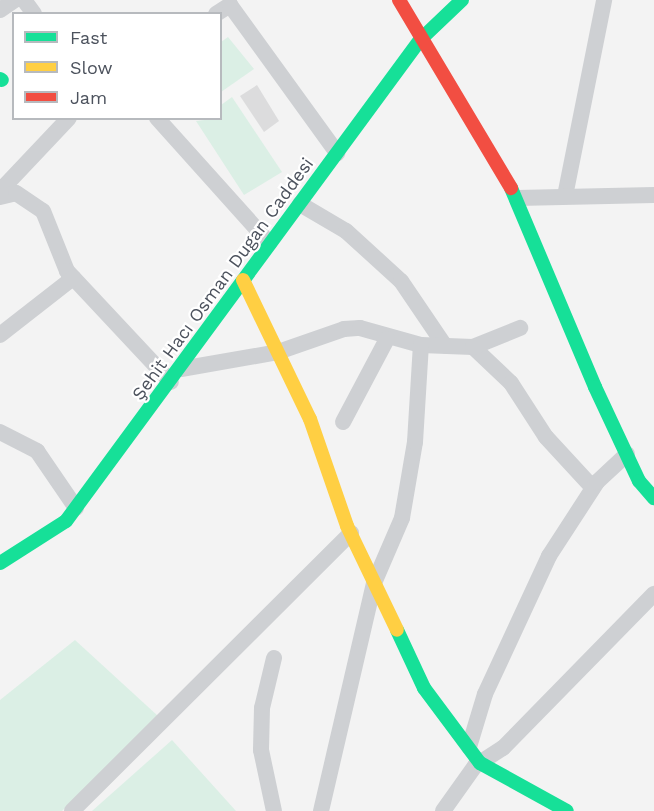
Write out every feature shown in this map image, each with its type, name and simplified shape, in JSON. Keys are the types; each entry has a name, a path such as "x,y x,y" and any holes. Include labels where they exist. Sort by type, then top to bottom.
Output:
{"street":[{"path":"399,0 420,40 517,198 627,454 654,498"},
{"name":"Şehit Hacı Osman Dugan Caddesi","path":"0,563 66,521 176,376 269,243 420,40 462,0"},
{"path":"565,196 604,0"},
{"path":"219,12 230,5 337,153"},
{"path":"0,191 67,120"},
{"path":"159,120 269,243"},
{"path":"0,197 16,193 43,211 73,278 176,376 278,352 344,328 360,328 387,339 421,345 473,347 520,328"},
{"path":"517,198 654,195"},
{"path":"300,204 346,231 401,281 445,346"},
{"path":"0,335 73,278"},
{"path":"243,279 310,418 351,532 424,688 480,763 567,811"},
{"path":"343,422 387,339"},
{"path":"321,811 374,583 402,518 415,442 421,345"},
{"path":"473,347 512,383 546,438 593,488"},
{"path":"0,432 37,451 76,508"},
{"path":"469,747 485,694 549,556 593,488 627,454"},
{"path":"72,811 351,532"},
{"path":"442,811 480,763 503,748 654,594"},
{"path":"274,658 262,708 261,750 274,811"}],"green space":[{"path":"228,37 254,69 222,91 222,41"},
{"path":"232,97 282,172 244,195 196,121 222,120 222,104"},
{"path":"75,640 158,716 62,811 0,811 0,700"},
{"path":"172,740 236,811 92,811"}],"building":[{"path":"257,85 279,121 264,132 240,96"}],"traffic: fast":[{"path":"0,563 66,521 420,40 462,0"},
{"path":"511,188 595,387 639,481 654,498"},
{"path":"397,630 424,688 480,763 567,811"}],"traffic: slow":[{"path":"243,280 310,419 347,526 397,630"}],"traffic: jam":[{"path":"399,0 511,188"}]}
